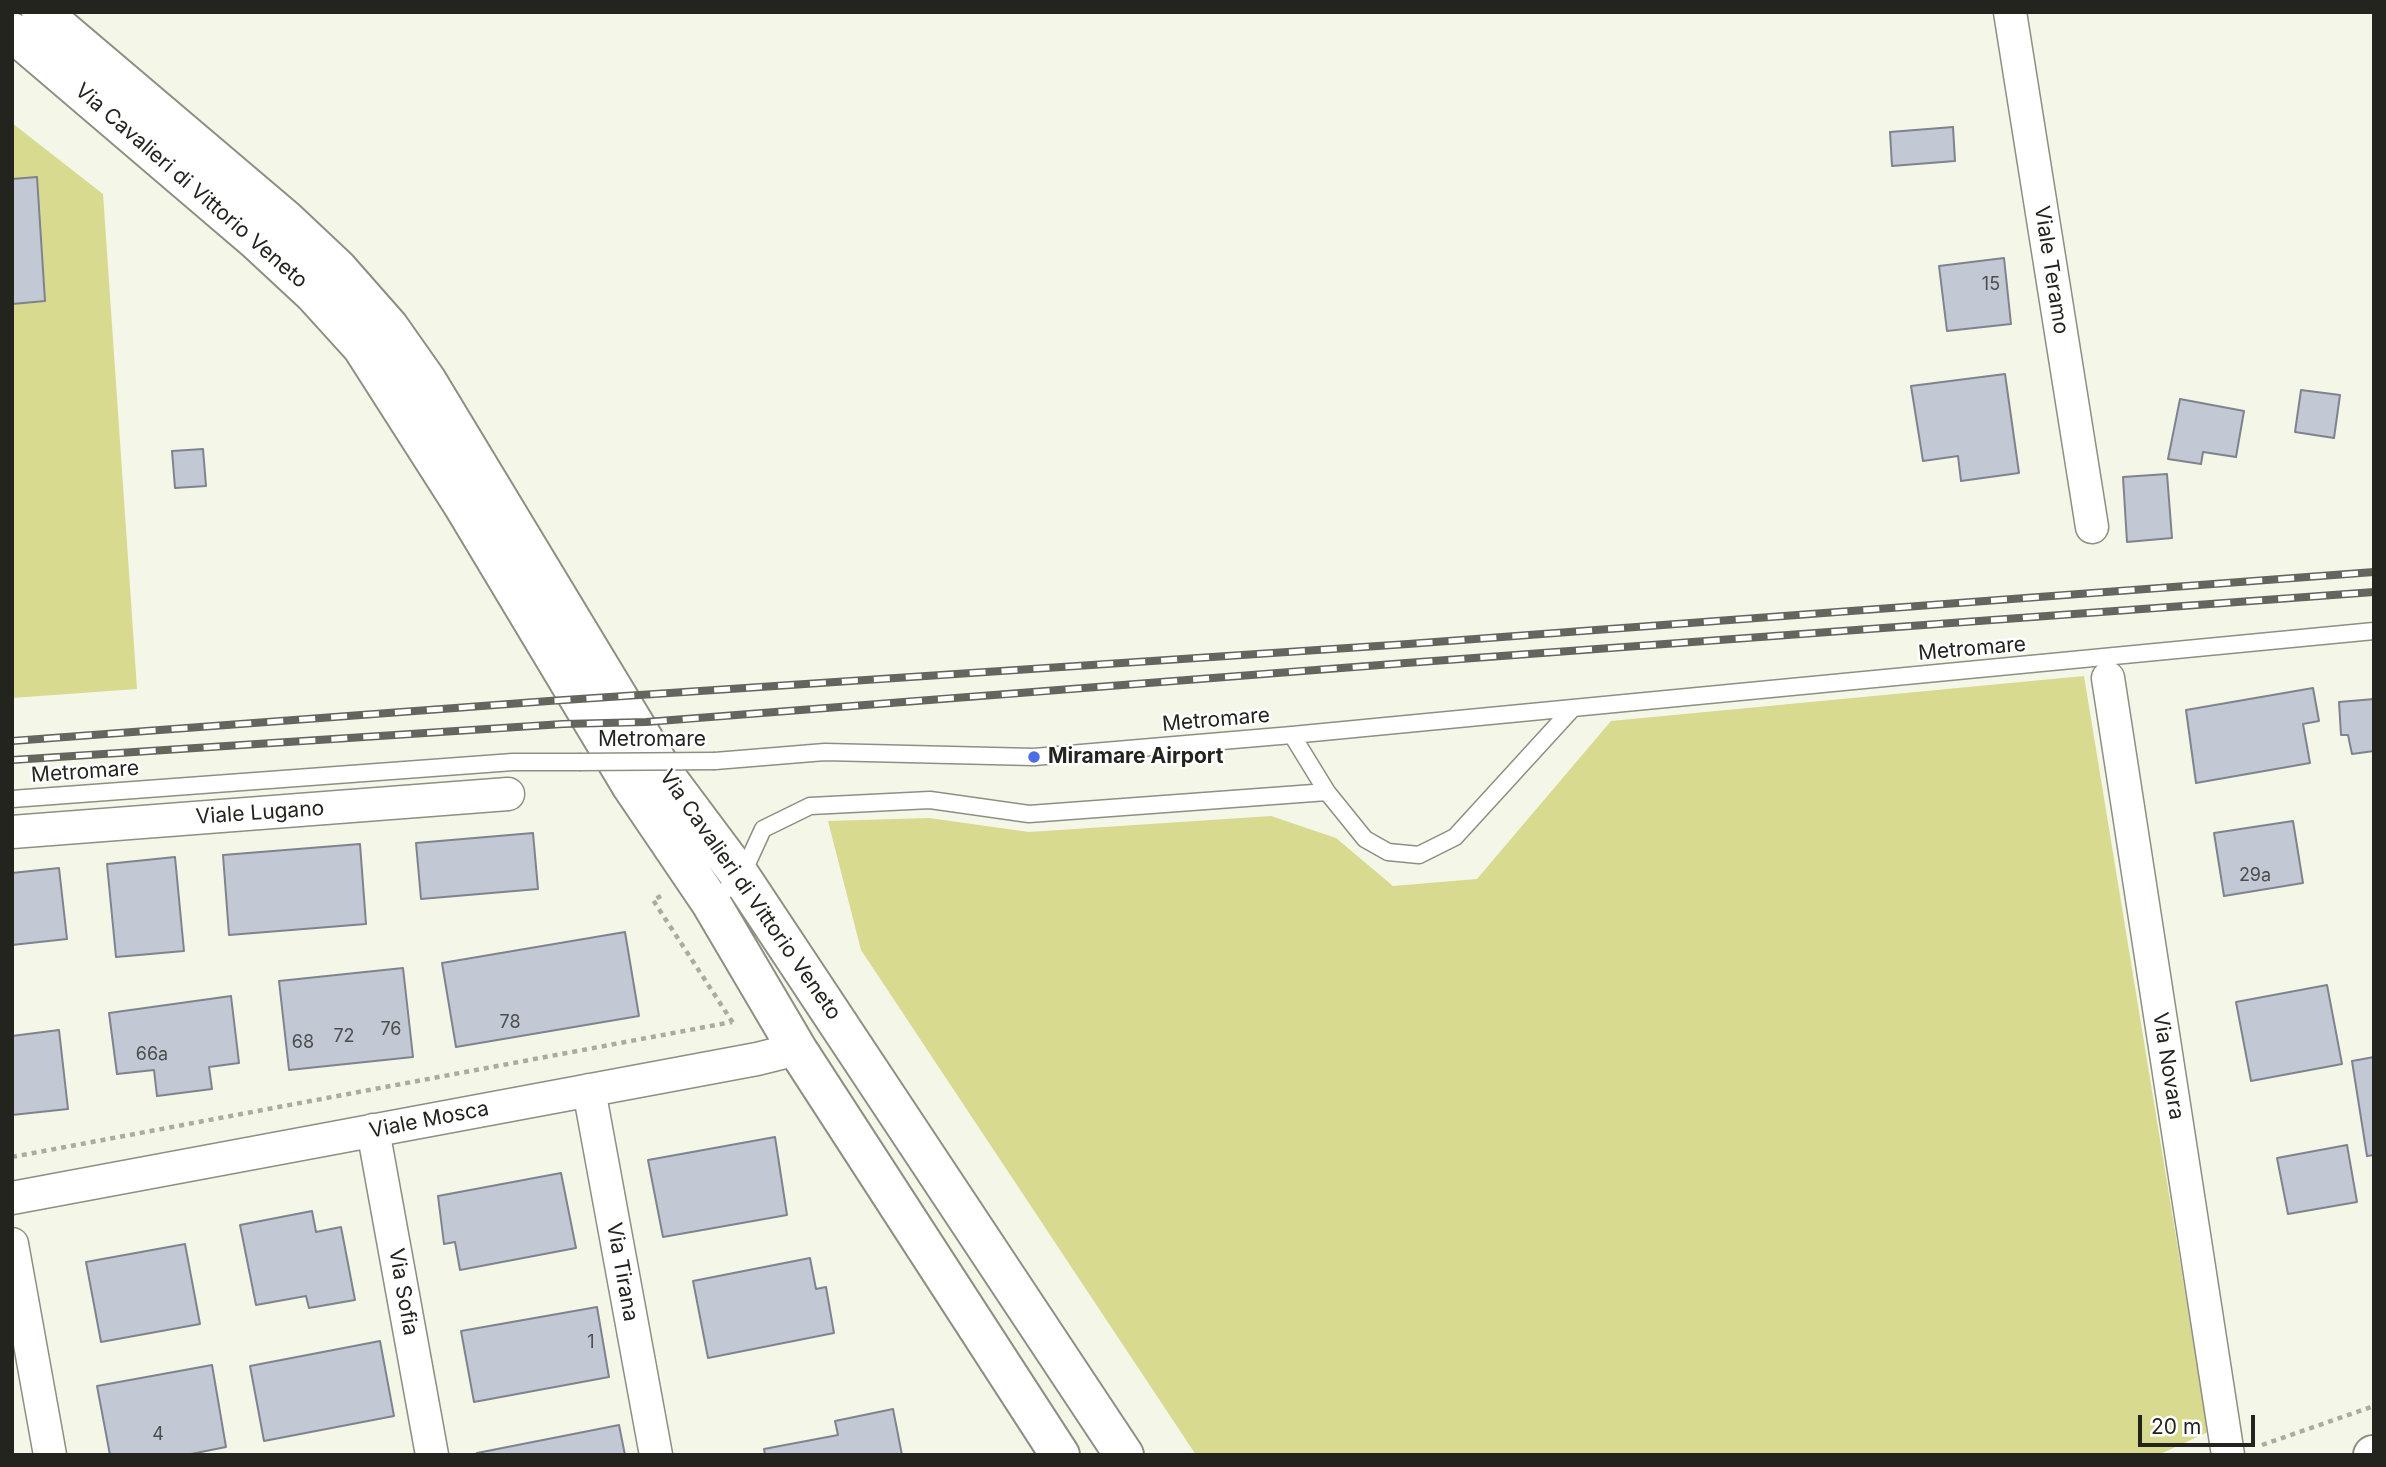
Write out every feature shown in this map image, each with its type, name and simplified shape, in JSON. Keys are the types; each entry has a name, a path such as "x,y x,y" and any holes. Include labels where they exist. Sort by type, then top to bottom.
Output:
{"street":[{"name":"Via Cavalieri di Vittorio Veneto","path":"41,12 286,220 337,268 463,505 631,785 710,904 797,1049 1060,1455"},
{"name":"Viale Teramo","path":"2010,12 2092,527"},
{"name":"Via Cavalieri di Vittorio Veneto","path":"12,32 257,241 313,293 375,337 428,382 667,778 741,877 1125,1455"},
{"name":"Via Novara","path":"2108,678 2228,1455"},
{"name":"Viale Lugano","path":"12,831 508,794"},
{"name":"Viale Mosca","path":"12,1198 757,1059 797,1049 842,1028"},
{"name":"Via Tirana","path":"589,1090 656,1455"},
{"name":"Via Sofia","path":"373,1130 432,1455"},
{"path":"12,1244 50,1455"}],"lane":[{"name":"Metromare","path":"12,799 513,762 715,761 825,752 1034,757 1292,735 2374,631"},
{"name":"Metromare","path":"1292,735 1327,792 1365,838 1388,852 1419,855 1455,837 1573,708"},
{"path":"710,904 741,877 763,829 810,806 930,800 1029,814 1327,792"}],"path":[{"path":"664,894 653,900 757,1059"},
{"path":"12,1157 732,1022"},
{"path":"2258,1446 2374,1406"}],"green space":[{"path":"12,123 103,194 137,689 12,698"},
{"path":"2084,676 2208,1432 2158,1455 1196,1455 861,950 828,821 929,818 1029,832 1271,816 1336,838 1393,886 1477,879 1611,721"}],"building":[{"path":"1953,127 1955,161 1892,166 1890,132"},
{"path":"37,177 45,301 12,304 12,179"},
{"path":"2004,258 2011,324 1947,331 1939,266"},
{"path":"2005,374 2019,473 1961,481 1958,456 1923,461 1911,386"},
{"path":"2301,390 2340,395 2334,438 2295,432"},
{"path":"2180,399 2244,411 2236,457 2203,452 2201,464 2168,459"},
{"path":"203,449 206,486 175,488 172,451"},
{"path":"2167,474 2172,538 2127,542 2123,477"},
{"path":"2313,688 2319,721 2303,724 2310,763 2196,783 2186,710"},
{"path":"2374,699 2374,751 2352,754 2348,735 2341,735 2339,702"},
{"path":"2293,821 2303,883 2224,896 2214,833"},
{"path":"533,833 538,889 421,899 416,843"},
{"path":"360,844 366,924 229,935 223,855"},
{"path":"175,857 184,951 116,957 107,864"},
{"path":"59,868 67,939 12,945 12,873"},
{"path":"625,932 639,1016 456,1047 442,963"},
{"path":"403,968 413,1057 289,1070 279,981"},
{"path":"2327,985 2342,1064 2251,1081 2236,1002"},
{"path":"231,996 239,1063 209,1067 212,1089 157,1096 154,1070 117,1074 109,1013"},
{"path":"59,1030 68,1109 12,1115 12,1036"},
{"path":"2374,1057 2374,1155 2367,1156 2352,1061"},
{"path":"775,1137 787,1215 663,1237 648,1160"},
{"path":"2347,1145 2357,1202 2288,1214 2277,1158"},
{"path":"561,1173 576,1248 460,1270 455,1242 444,1244 438,1196"},
{"path":"312,1211 316,1232 341,1227 355,1300 309,1308 306,1296 256,1305 240,1225"},
{"path":"185,1244 200,1324 101,1342 86,1262"},
{"path":"810,1258 816,1289 826,1287 834,1333 708,1358 693,1281"},
{"path":"597,1307 609,1377 474,1402 461,1331"},
{"path":"380,1341 394,1416 264,1441 250,1366"},
{"path":"212,1365 226,1447 186,1455 110,1455 97,1386"},
{"path":"893,1409 902,1455 765,1455 764,1449 838,1435 835,1421"},
{"path":"619,1425 625,1455 477,1455 477,1453"}],"railway":[{"path":"12,741 549,701 1408,644 2374,572"},
{"path":"12,760 563,724 646,722 2374,592"}],"place":[{"name":"Miramare Airport","path":"1034,757"}]}
